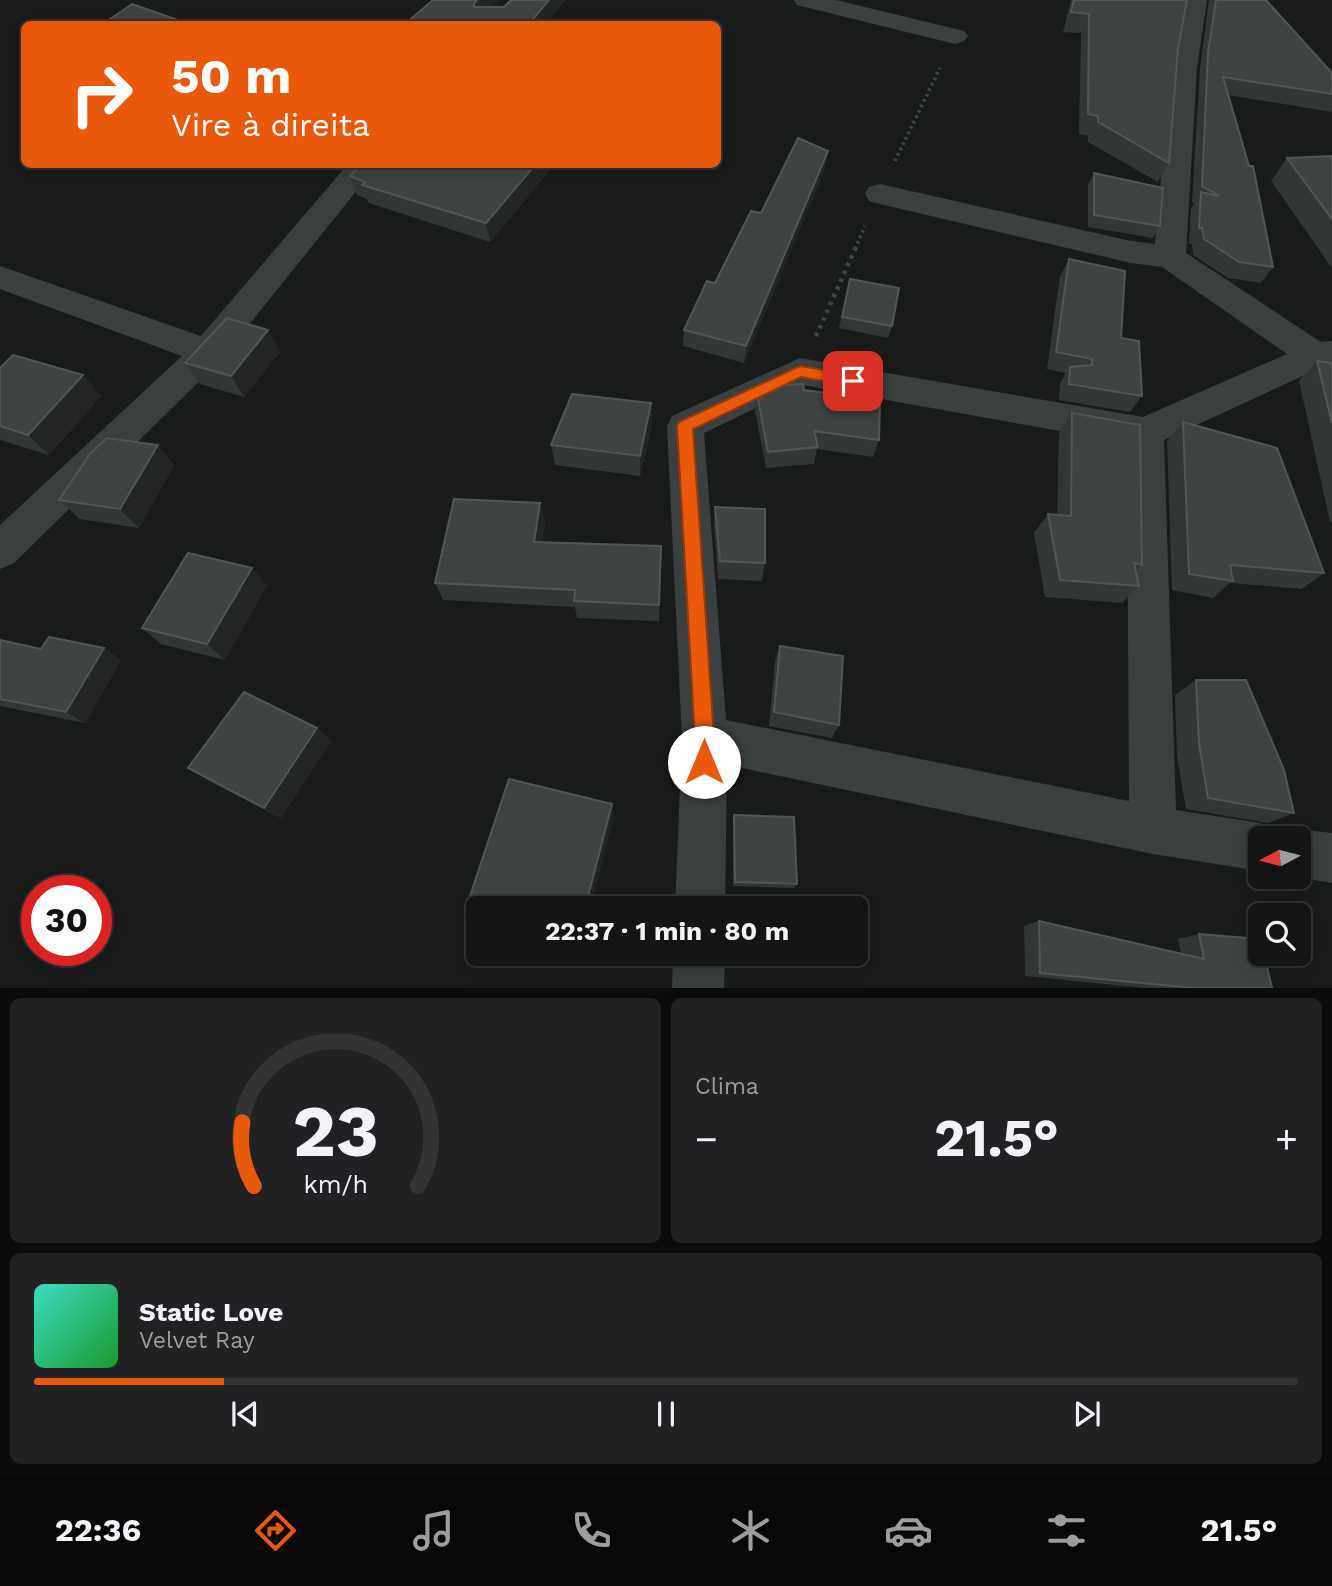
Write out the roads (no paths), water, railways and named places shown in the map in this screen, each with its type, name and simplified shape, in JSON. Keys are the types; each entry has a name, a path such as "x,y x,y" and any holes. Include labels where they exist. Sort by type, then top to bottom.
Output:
{"street":[{"path":"806,0 955,36"},
{"path":"1170,257 1184,68 1195,0"},
{"path":"0,551 208,352 361,168"},
{"path":"880,194 1131,252 1170,257 1323,355"},
{"path":"0,277 208,352"},
{"path":"700,896 705,738 685,426 800,371 1145,432 1323,355"},
{"path":"1145,432 1153,830"},
{"path":"705,738 1153,830 1248,845"},
{"path":"1311,855 1332,858"},
{"path":"698,988 699,966"}]}
